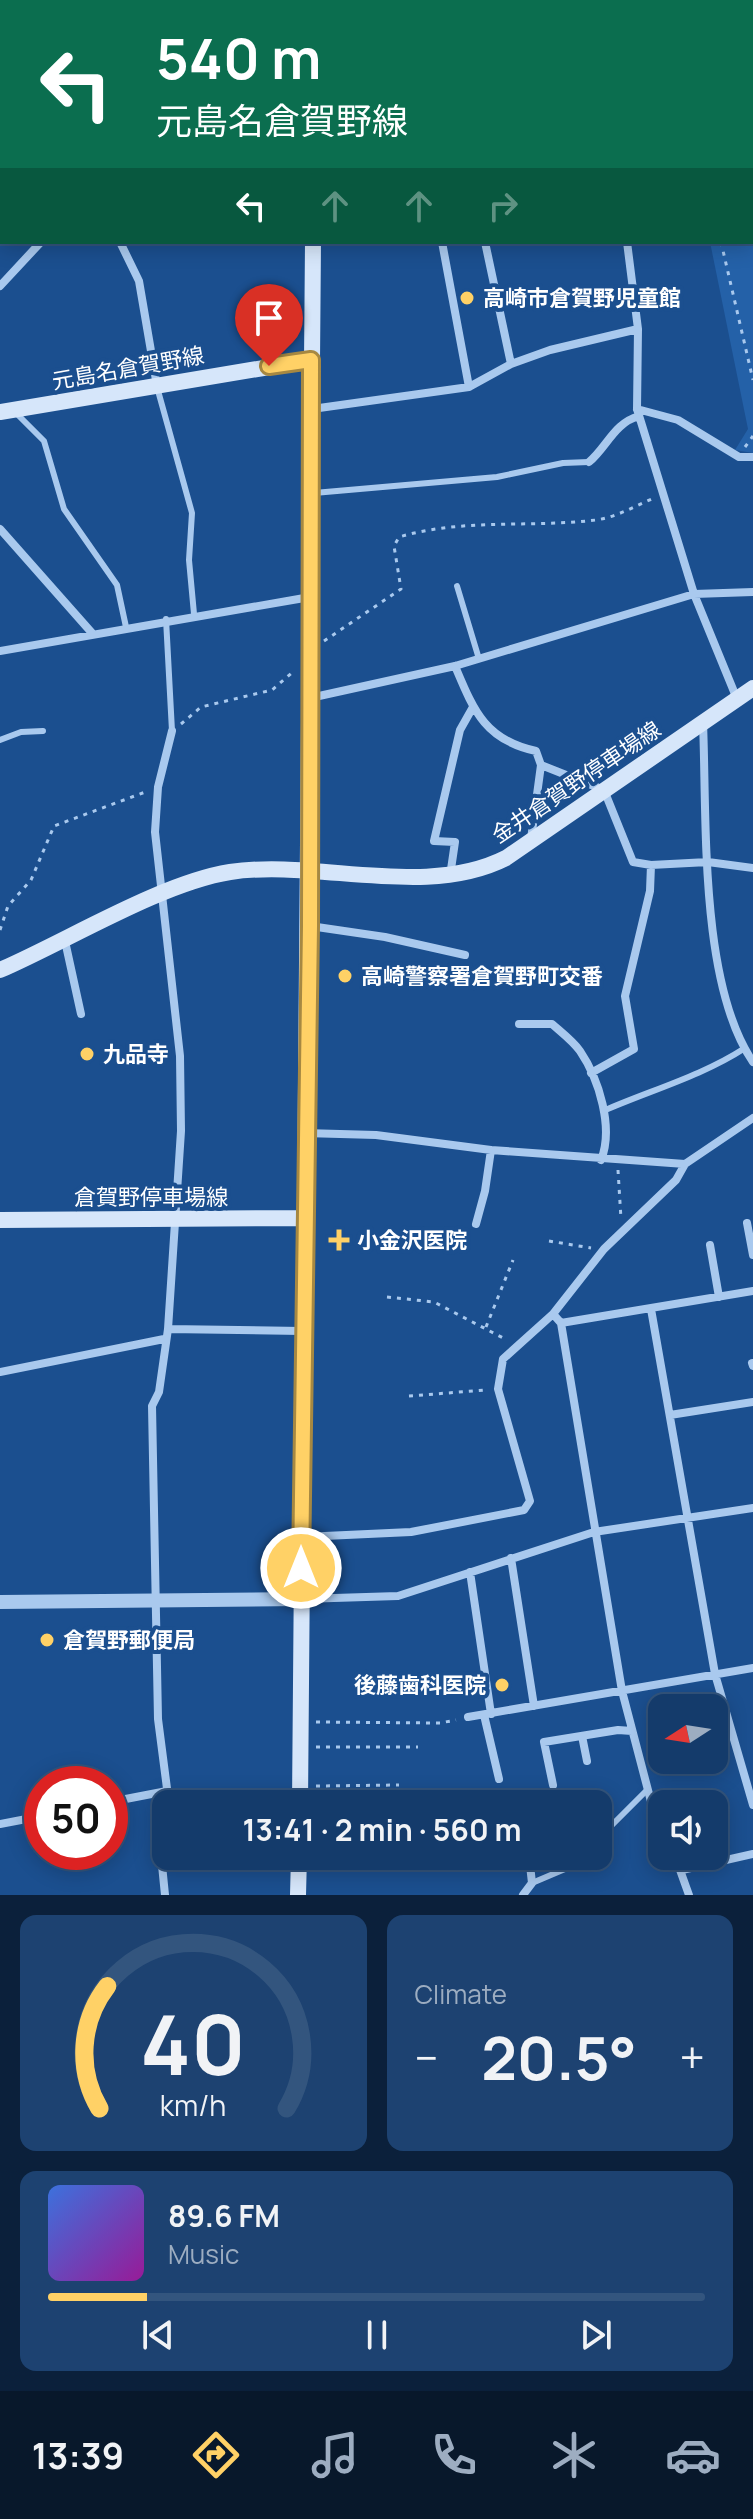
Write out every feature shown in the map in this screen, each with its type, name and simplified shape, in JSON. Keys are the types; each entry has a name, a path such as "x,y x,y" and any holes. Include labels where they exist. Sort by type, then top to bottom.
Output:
{"main road":[{"path":"300,1790 303,1218 310,926 313,244"},
{"name":"元島名倉賀野線","path":"6,411 311,360"},
{"name":"金井倉賀野停車場線","path":"0,970 161,894 227,873 269,869 450,876 489,866 753,688"},
{"name":"倉賀野停車場線","path":"0,1220 303,1218"},
{"path":"298,1895 299,1870"}],"street":[{"path":"0,286 39,244"},
{"path":"121,244 139,281 157,386"},
{"path":"442,244 469,387"},
{"path":"485,244 511,364"},
{"path":"627,244 638,329 638,413 694,594 737,699"},
{"path":"311,409 469,387 511,364 550,350 638,329"},
{"path":"589,462 604,449 613,432 638,413 678,420 739,457 753,457"},
{"path":"0,529 92,633"},
{"path":"310,698 455,666 694,594 753,592"},
{"path":"0,651 194,614 310,597"},
{"path":"455,666 473,707 498,738 510,746 536,751 541,765 531,840"},
{"path":"450,876 455,842 434,841 460,730 473,707"},
{"path":"703,722 707,899 728,1004 753,1062"},
{"path":"167,1790 158,1719 152,1406 159,1392 164,1339 168,1329 181,1131 180,1056 155,832 158,787 172,731"},
{"path":"541,765 604,790 633,862 651,865 708,862 753,868"},
{"path":"591,1073 634,1049 625,996 650,891 651,865"},
{"path":"310,926 385,937 465,955"},
{"path":"65,941 81,1014"},
{"path":"519,1024 552,1024 580,1051 591,1073 607,1126 607,1146 601,1160"},
{"path":"300,1537 411,1532 524,1510 530,1501 498,1389 503,1359 553,1314 603,1250 676,1180 685,1164 753,1118"},
{"path":"304,1133 376,1135 491,1150 685,1164"},
{"path":"476,1224 491,1150"},
{"path":"747,1223 753,1255"},
{"path":"710,1245 719,1297"},
{"path":"561,1323 752,1294"},
{"path":"651,1309 715,1674 753,1805"},
{"path":"553,1314 561,1323 622,1691 647,1790"},
{"path":"168,1329 302,1331"},
{"path":"0,1372 164,1339"},
{"path":"670,1415 753,1402"},
{"path":"0,1602 398,1596 594,1532 753,1508"},
{"path":"511,1558 534,1706"},
{"path":"470,1572 499,1779"},
{"path":"468,1717 753,1668"},
{"path":"553,1785 544,1742 632,1731"},
{"path":"582,1736 587,1761"},
{"path":"128,1799 152,1794"},
{"path":"0,1824 24,1819"},
{"path":"728,1860 753,1854"},
{"path":"164,1870 165,1895"},
{"path":"523,1895 532,1883 531,1870"},
{"path":"682,1870 689,1895"}],"lane":[{"path":"157,386 162,416 192,513 189,560 194,614"},
{"path":"6,411 44,441 64,509 117,585 126,627"},
{"path":"311,494 497,477 563,463 589,462"},
{"path":"457,586 479,659"},
{"path":"166,619 172,731"},
{"path":"0,740 21,732 43,731"},
{"path":"603,1111 658,1087 711,1070 745,1048"},
{"path":"612,1825 647,1790"},
{"path":"532,1883 563,1870"}],"path":[{"path":"721,244 753,380"},
{"path":"324,641 401,589 394,546 399,537 509,521 597,519 649,500"},
{"path":"172,731 201,707 272,690 299,667"},
{"path":"0,930 8,906 31,880 54,826 128,801 158,787"},
{"path":"617,1161 623,1230"},
{"path":"549,1241 603,1250"},
{"path":"486,1327 513,1260"},
{"path":"387,1297 434,1302 517,1346"},
{"path":"409,1396 498,1389"},
{"path":"300,1722 440,1723 468,1717"},
{"path":"300,1747 418,1747"},
{"path":"300,1786 399,1785"}],"shaded area":[{"path":"710,244 753,244 753,453 735,450 748,429"}],"place":[{"name":"高崎市倉賀野児童館","path":"467,298"},
{"name":"高崎警察署倉賀野町交番","path":"345,976"},
{"name":"九品寺","path":"87,1054"},
{"name":"小金沢医院","path":"339,1240"},
{"name":"倉賀野郵便局","path":"47,1640"},
{"name":"後藤歯科医院","path":"502,1685"}],"route":[{"path":"269,366 311,360 310,926 303,1218 301,1568"}]}
